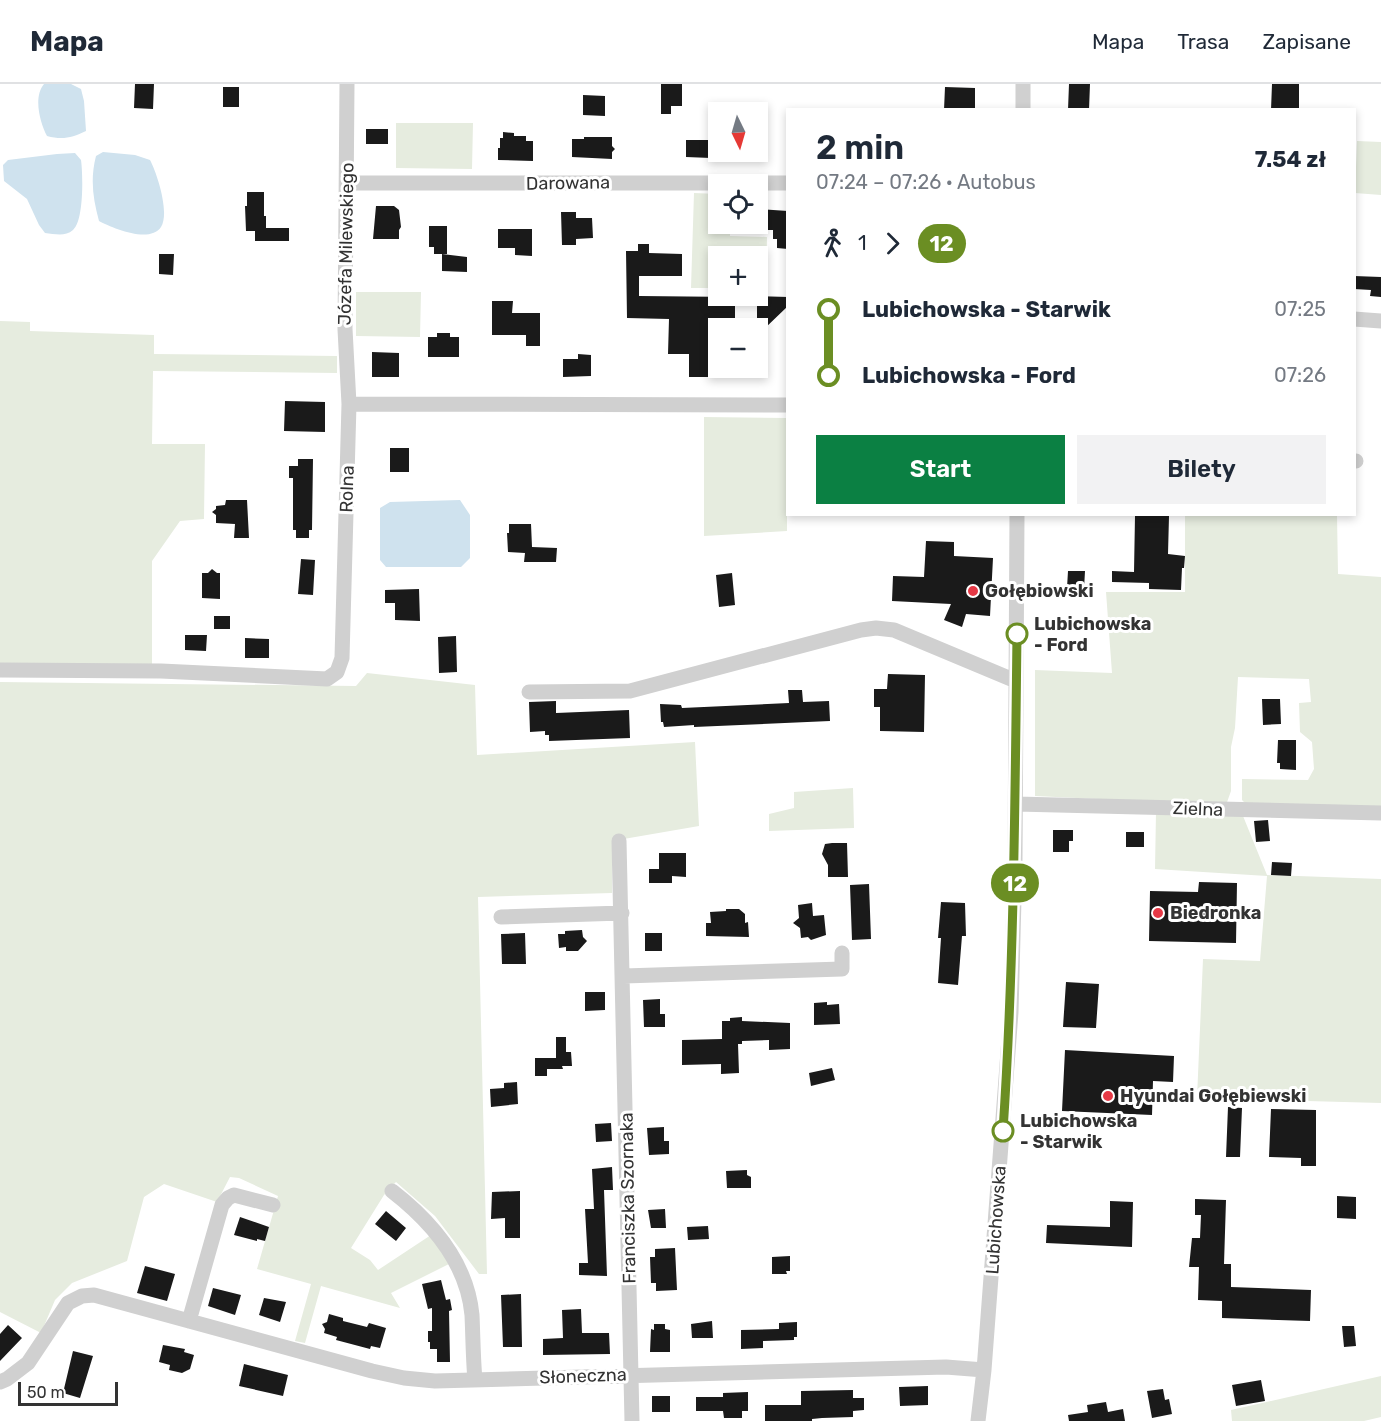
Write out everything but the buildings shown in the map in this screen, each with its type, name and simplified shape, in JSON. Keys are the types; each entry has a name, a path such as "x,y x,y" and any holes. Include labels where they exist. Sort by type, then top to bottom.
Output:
{"street":[{"name":"Józefa Milewskiego","path":"347,84 348,183 345,329 349,405"},
{"path":"1023,84 1023,108"},
{"name":"Darowana","path":"348,183 786,183"},
{"path":"1356,319 1381,321"},
{"path":"349,405 786,405"},
{"name":"Rolna","path":"0,670 161,671 327,679 337,672 342,658 349,405"},
{"name":"Lubichowska","path":"978,1421 984,1370 1010,1022 1016,804 1017,516"},
{"path":"529,692 630,691 876,628 894,630 1016,681"},
{"name":"Zielna","path":"1016,804 1381,813"},
{"name":"Franciszka Szornaka","path":"619,841 633,1421"},
{"path":"501,917 622,913"},
{"path":"624,975 842,969 842,953"},
{"path":"392,1191 432,1226 449,1250 464,1278 472,1313 475,1380"},
{"path":"189,1321 222,1205 234,1195 273,1205"},
{"name":"Słoneczna","path":"0,1382 28,1363 68,1303 82,1296 94,1295 360,1368 404,1378 435,1381 946,1367 984,1370"}],"shaded area":[{"path":"396,123 473,123 472,169 396,168"},
{"path":"1357,141 1381,142 1381,195 1356,193"},
{"path":"694,193 708,194 708,234 767,237 767,246 708,246 708,288 691,288"},
{"path":"356,292 421,292 420,337 356,336"},
{"path":"0,321 30,322 30,331 154,335 154,354 337,356 337,373 153,371 152,444 205,444 204,519 180,521 152,561 152,665 0,663"},
{"path":"704,417 786,418 787,531 704,536"},
{"path":"1185,516 1337,516 1338,574 1381,577 1381,809 1249,807 1242,800 1242,779 1308,780 1314,769 1312,742 1300,732 1299,703 1311,702 1309,679 1238,677 1235,728 1231,747 1231,791 1226,805 1035,796 1035,670 1112,673 1106,592 1185,592"},
{"path":"367,673 475,685 477,755 695,742 699,826 612,841 612,893 478,897 487,1274 479,1274 435,1216 396,1182 384,1195 351,1248 370,1260 378,1270 431,1235 449,1264 391,1293 400,1308 321,1286 305,1343 295,1341 311,1284 257,1269 278,1196 239,1178 230,1177 217,1202 164,1184 144,1197 127,1261 72,1283 55,1300 41,1333 0,1312 0,682 356,686"},
{"path":"853,788 854,828 769,831 769,814 794,808 794,792"},
{"path":"1156,812 1243,816 1267,875 1381,879 1381,1103 1197,1098 1203,959 1260,961 1267,876 1155,869"},
{"path":"1381,1376 1381,1417 1364,1421 1232,1421 1231,1410"}],"water":[{"path":"44,84 71,84 81,89 86,131 67,138 47,136 38,103"},
{"path":"103,152 135,155 150,160 159,183 164,212 161,227 156,232 131,233 99,221 94,197 93,173 96,156"},
{"path":"75,153 81,160 82,176 81,208 77,225 67,234 45,233 27,199 4,181 3,165 8,160"},
{"path":"460,500 470,515 470,558 461,567 386,567 380,560 380,508 390,502"}],"bus line":[{"name":"12","path":"1003,1131 1011,1012 1015,884 1017,634"}],"place":[{"name":"Gołębiowski","path":"973,591"},
{"name":"Lubichowska - Ford","path":"1017,634"},
{"name":"Biedronka","path":"1158,913"},
{"name":"Hyundai Gołębiewski","path":"1108,1096"},
{"name":"Lubichowska - Starwik","path":"1003,1131"}]}
